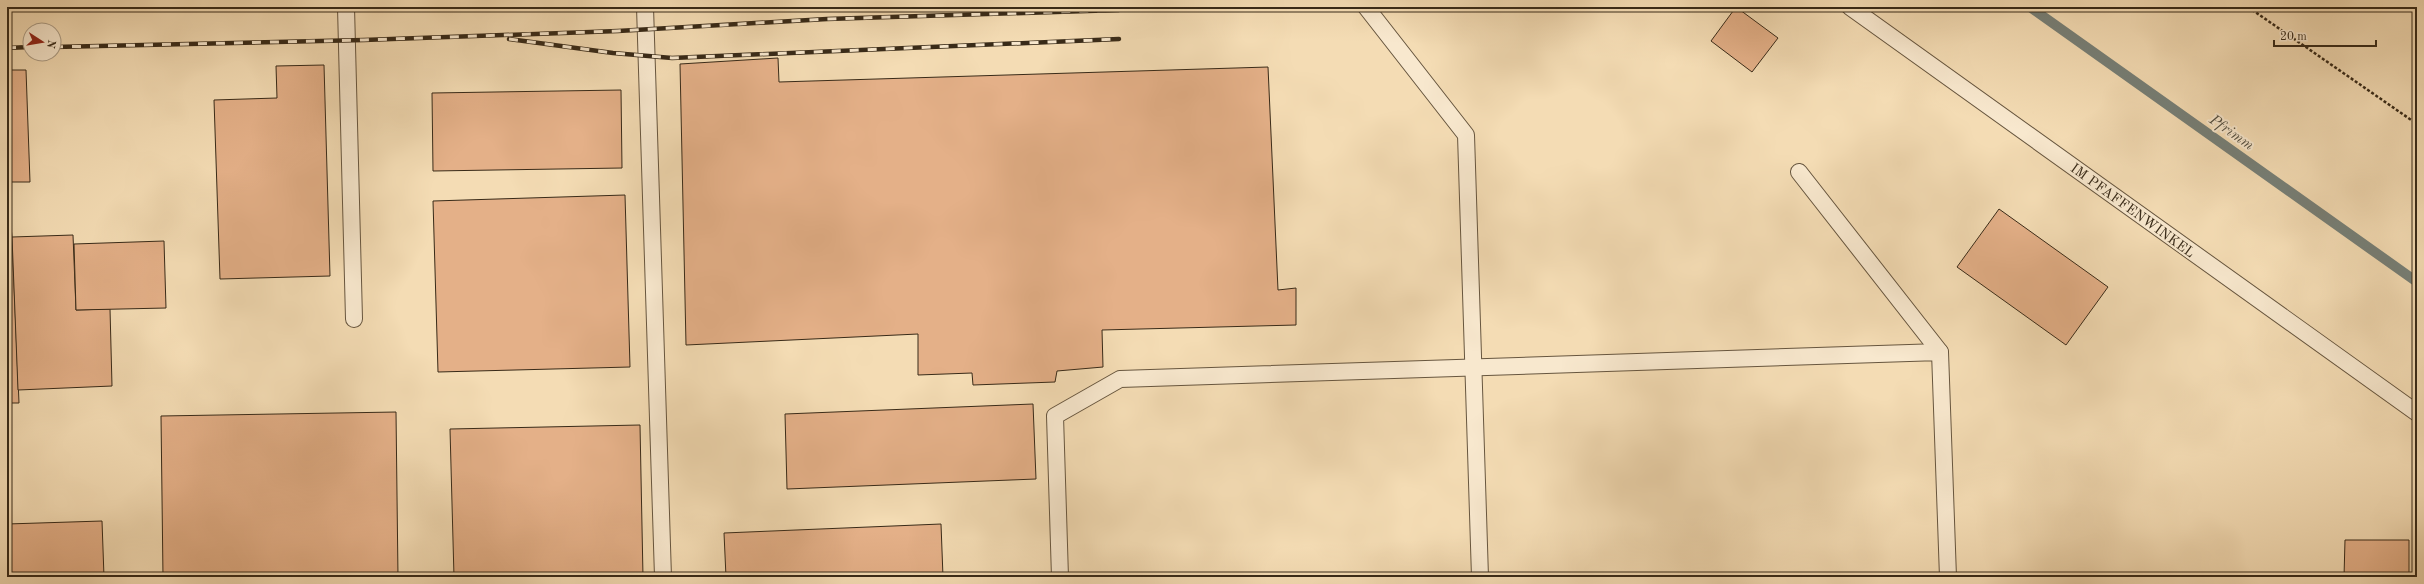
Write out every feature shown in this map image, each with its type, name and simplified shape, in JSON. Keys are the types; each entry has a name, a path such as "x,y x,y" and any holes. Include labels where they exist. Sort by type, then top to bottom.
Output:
{"lane":[{"path":"346,7 354,320"},
{"path":"645,7 663,577"},
{"path":"1366,7 1466,135 1480,577"},
{"name":"IM PFAFFENWINKEL","path":"1850,7 2417,412"},
{"path":"1799,172 1940,352 1948,577"},
{"path":"1060,577 1055,416 1120,379 1940,352"}],"path":[{"path":"2248,7 2417,124"}],"building":[{"path":"1736,7 1778,38 1752,72 1711,41"},
{"path":"778,58 779,82 1268,67 1278,290 1296,288 1296,325 1102,330 1103,367 1057,371 1055,382 973,385 972,373 918,375 918,334 686,345 680,64"},
{"path":"324,65 330,276 220,279 214,100 277,98 276,66"},
{"path":"7,70 26,70 30,182 7,182"},
{"path":"621,90 622,168 433,171 432,93"},
{"path":"625,195 630,367 438,372 433,201"},
{"path":"1999,209 2108,287 2066,345 1957,267"},
{"path":"7,216 10,216 12,237 19,403 7,403"},
{"path":"73,235 76,310 110,309 112,386 18,390 12,237"},
{"path":"164,241 166,308 76,310 74,244"},
{"path":"1033,404 1036,479 787,489 785,414"},
{"path":"396,412 398,577 163,577 161,416"},
{"path":"640,425 643,577 454,577 450,429"},
{"path":"102,521 104,577 7,577 7,524"},
{"path":"941,524 943,577 726,577 724,533"},
{"path":"2345,540 2409,540 2409,577 2344,577"},
{"path":"2310,576 2310,577 2229,577"}],"waterway":[{"name":"Pfrimm","path":"2030,7 2417,282"}],"railway":[{"path":"62,47 364,40 618,31 827,19 1119,10"},
{"path":"509,39 613,53 672,58 1119,39"},
{"path":"7,48 22,47"}]}
